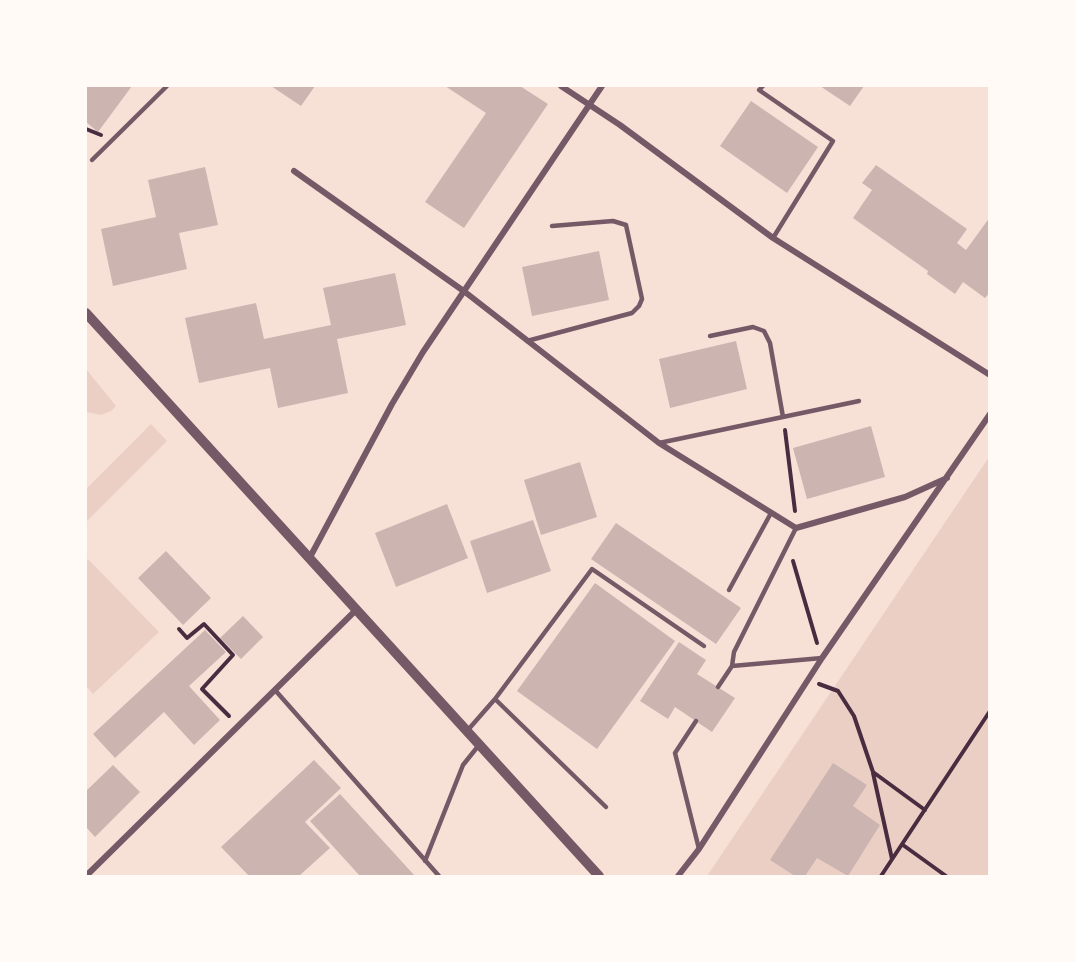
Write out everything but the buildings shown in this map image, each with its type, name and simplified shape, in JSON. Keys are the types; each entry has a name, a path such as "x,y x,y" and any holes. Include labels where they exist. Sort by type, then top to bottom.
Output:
{"street":[{"path":"561,86 773,238 990,375"},
{"path":"309,560 392,404 423,352 602,86"},
{"path":"294,171 465,292 659,443 796,528 905,497 947,478"},
{"path":"86,313 599,876"},
{"path":"678,876 699,849 822,658 990,414"},
{"path":"86,876 356,610"}],"lane":[{"path":"92,160 167,86"},
{"path":"763,86 759,90 833,141 773,238"},
{"path":"527,341 632,313 642,299 626,225 613,221 552,226"},
{"path":"710,336 753,327 764,331 770,343 783,417"},
{"path":"659,443 859,401"},
{"path":"729,590 771,513"},
{"path":"718,687 732,666 734,652 796,528"},
{"path":"467,732 495,699 592,569 704,646"},
{"path":"732,666 822,658"},
{"path":"275,690 439,876"},
{"path":"495,699 606,807"},
{"path":"696,721 675,753 699,849"},
{"path":"425,861 463,765 479,745"}],"path":[{"path":"783,417 795,499 796,528 793,561 822,658"},
{"path":"179,629 187,638 204,624 233,655 202,689 238,725"},
{"path":"808,679 838,691 855,716 873,772 892,860"},
{"path":"881,876 990,711"},
{"path":"873,772 925,810"},
{"path":"903,845 946,876"}],"shaded area":[{"path":"86,369 116,406 111,411 101,415 86,412"},
{"path":"151,424 167,441 86,522 86,489"},
{"path":"989,457 989,876 707,876"},
{"path":"88,559 159,632 93,694 86,686 86,561"}]}
